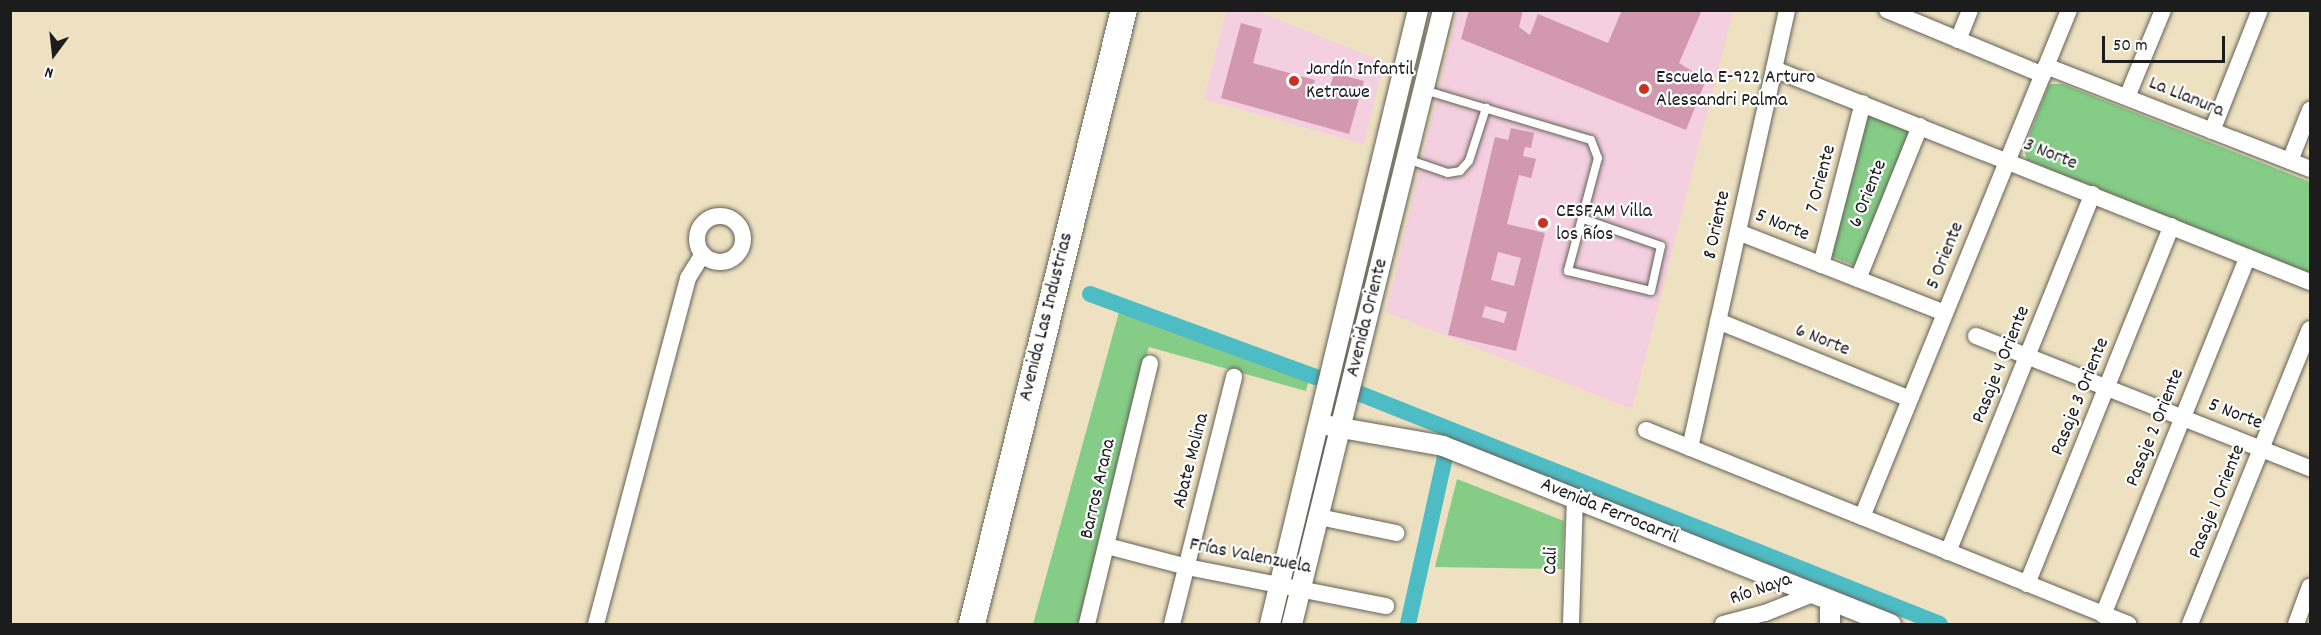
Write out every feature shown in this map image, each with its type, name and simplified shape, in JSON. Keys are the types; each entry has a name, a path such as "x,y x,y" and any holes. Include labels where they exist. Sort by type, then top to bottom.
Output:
{"main road":[{"name":"Avenida Las Industrias","path":"972,624 1057,273 1124,10"}],"street":[{"name":"Avenida Oriente","path":"1270,624 1418,10"},
{"name":"Avenida Oriente","path":"1292,624 1443,10"},
{"name":"8 Oriente","path":"1690,448 1787,10"},
{"name":"La Llanura","path":"1887,10 1958,40 2127,97 2310,169"},
{"path":"1958,40 1970,10"},
{"name":"5 Oriente","path":"1862,517 2069,10"},
{"path":"2127,97 2163,10"},
{"path":"2212,131 2260,10"},
{"name":"3 Norte","path":"1774,69 2310,282"},
{"name":"7 Oriente","path":"1821,265 1863,103"},
{"path":"2289,161 2310,110"},
{"name":"6 Oriente","path":"1858,279 1920,126"},
{"name":"Pasaje 4 Oriente","path":"1948,552 2093,194"},
{"name":"Pasaje 3 Oriente","path":"2027,584 2172,226"},
{"name":"5 Norte","path":"1738,231 1945,313"},
{"path":"596,624 687,279 703,254"},
{"name":"Pasaje 2 Oriente","path":"2103,615 2248,257"},
{"name":"6 Norte","path":"1718,321 1910,399"},
{"name":"Pasaje 1 Oriente","path":"2190,624 2310,329"},
{"name":"5 Norte","path":"1976,336 2108,386 2182,418 2310,468"},
{"name":"Barros Arana","path":"1087,624 1150,363"},
{"name":"Abate Molina","path":"1172,624 1234,377"},
{"name":"Avenida Ferrocarril","path":"1320,423 1341,429 1443,446 1891,624"},
{"path":"1646,430 2128,624"},
{"name":"Cali","path":"1570,624 1575,498"},
{"path":"1319,517 1396,533"},
{"name":"Frías Valenzuela","path":"1107,546 1187,567 1386,606"},
{"path":"2295,624 2310,586"},
{"path":"1822,597 1830,624"},
{"name":"Río Naya","path":"1723,624 1822,597"}],"lane":[{"path":"1423,90 1585,137 1595,144 1598,158 1568,271 1651,291 1661,246 1583,219"},
{"path":"1406,159 1448,172 1460,171 1469,161 1486,108"}],"shaded area":[{"name":"Jardín Infantil Ketrawe","path":"1226,11 1257,11 1384,62 1364,144 1204,99"},
{"name":"CESFAM Villa los Ríos","path":"1457,11 1733,11 1632,409 1386,312"}],"green space":[{"path":"2049,84 2063,84 2310,182 2310,275 2027,160 2024,149"},
{"path":"1868,114 1910,130 1855,266 1831,256"},
{"path":"1121,305 1310,375 1306,391 1149,347 1078,624 1033,624"},
{"path":"1457,479 1564,521 1562,569 1435,567"}],"building":[{"name":"Escuela E-922 Arturo Alessandri Palma","path":"1469,10 1523,10 1519,27 1530,35 1538,14 1608,43 1622,10 1702,10 1679,63 1706,80 1686,130 1461,39"},
{"path":"1241,23 1262,29 1253,63 1315,80 1312,89 1328,94 1334,73 1364,81 1349,134 1221,98"},
{"path":"1511,128 1534,133 1531,148 1525,147 1523,156 1536,159 1531,178 1519,175 1507,224 1545,233 1516,351 1448,335 1495,137 1508,140","holes":["1498,252 1521,258 1514,286 1491,280","1485,306 1507,312 1504,323 1482,317"]}],"waterway":[{"path":"1090,294 1315,377"},
{"path":"1343,387 1940,624"},
{"path":"1408,624 1450,435"}],"place":[{"name":"Jardín Infantil Ketrawe","path":"1294,81"},
{"name":"Escuela E-922 Arturo Alessandri Palma","path":"1644,89"},
{"name":"CESFAM Villa los Ríos","path":"1543,223"}]}
